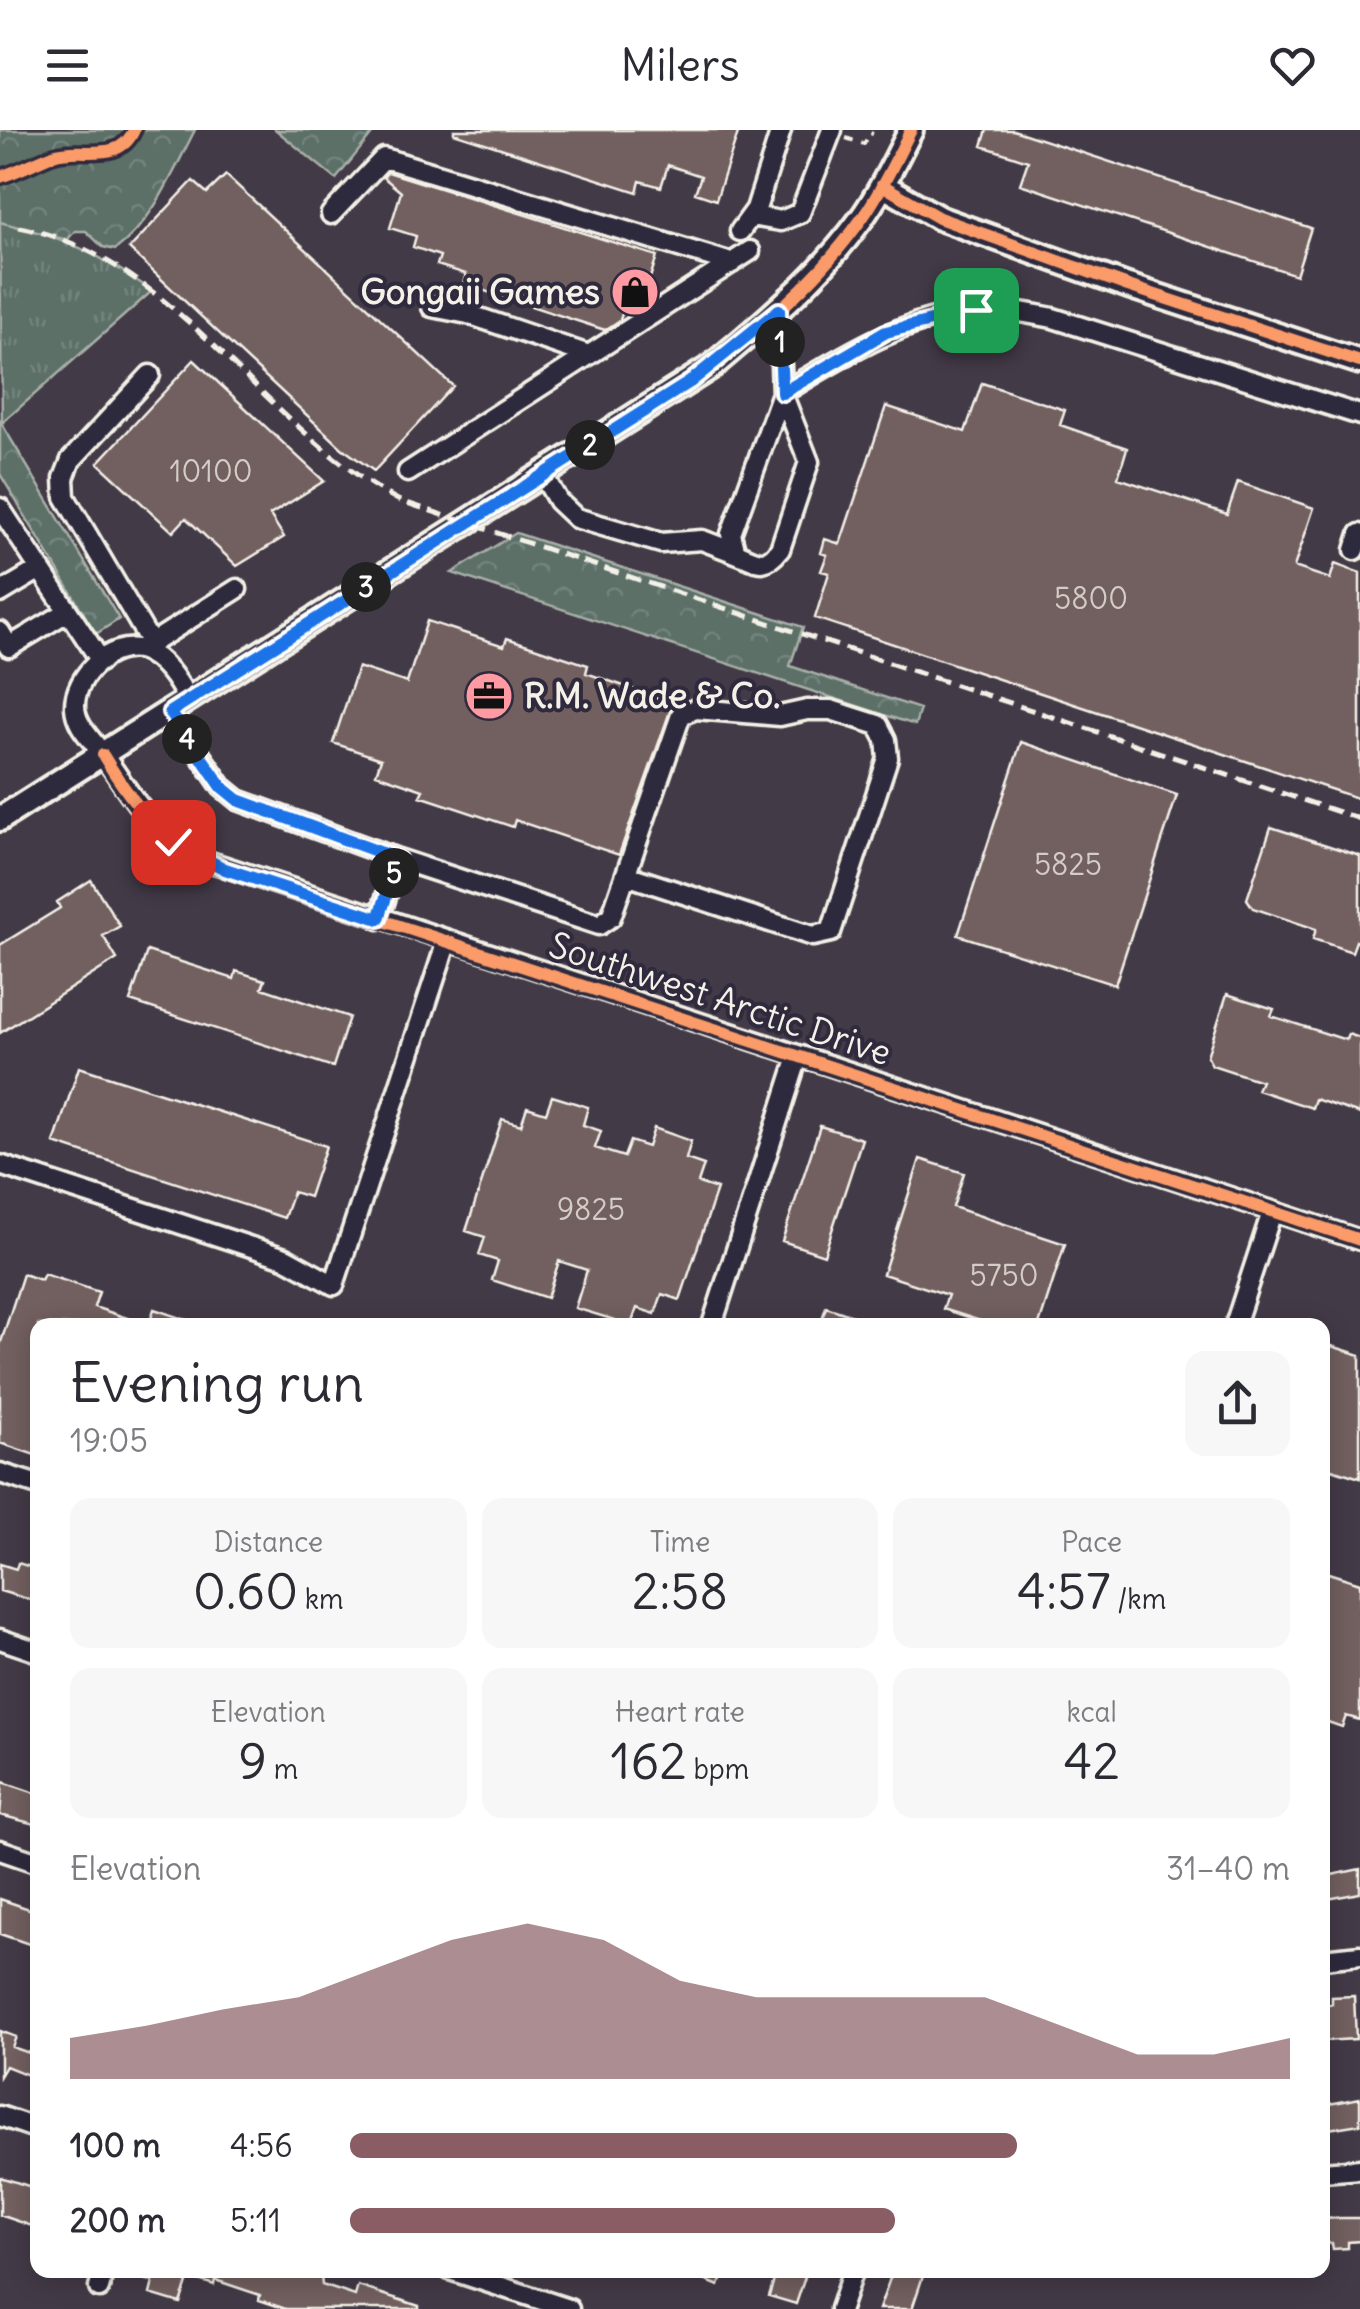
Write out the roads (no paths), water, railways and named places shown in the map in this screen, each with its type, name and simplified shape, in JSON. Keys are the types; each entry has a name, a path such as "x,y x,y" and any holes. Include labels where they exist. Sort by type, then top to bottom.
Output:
{"main road":[{"path":"0,819 711,367 821,269 863,216 911,130"},
{"path":"882,186 939,218 1360,362"}],"street":[{"path":"781,130 756,209 746,224 781,221 800,212 832,130"},
{"path":"331,214 384,158 732,263"},
{"path":"408,472 750,251"},
{"path":"432,306 468,314 590,356"},
{"path":"543,475 558,500 576,518 662,543 702,540 763,563 771,561 780,549 809,462 782,393 779,310"},
{"path":"736,553 731,534 782,393 886,332 976,310 1015,311 1089,327 1360,415"},
{"path":"150,375 71,460 64,478 65,497 146,647 166,666 179,706 222,787 238,800 398,859 599,924 611,918 626,875 682,715 696,708 780,716 832,710 878,725 886,740 888,758 831,932 812,936 626,875"},
{"path":"0,508 100,662"},
{"path":"0,593 40,569"},
{"path":"103,755 82,729 75,710 79,685 86,674 120,650 146,647 237,589"},
{"path":"0,632 9,646 67,612"},
{"name":"Southwest Arctic Drive","path":"103,755 156,828 186,850 225,869 1360,1240"},
{"path":"379,919 398,859"},
{"path":"0,1165 286,1258 334,1285 447,941"},
{"path":"714,1318 798,1056"},
{"path":"1237,1318 1272,1212"},
{"path":"0,1473 30,1482"},
{"path":"0,1639 30,1649"},
{"path":"0,1850 30,1860"},
{"path":"1330,1958 1360,1955"},
{"path":"0,2116 30,2126"},
{"path":"1330,2171 1360,2169"},
{"path":"474,2278 569,2309"},
{"path":"840,2309 851,2278"}],"railway":[{"path":"19,227 75,245 126,273 172,308 349,469 398,500 1360,819"}],"place":[{"name":"Gongaii Games","path":"635,292"},
{"name":"R.M. Wade & Co.","path":"489,696"}]}
